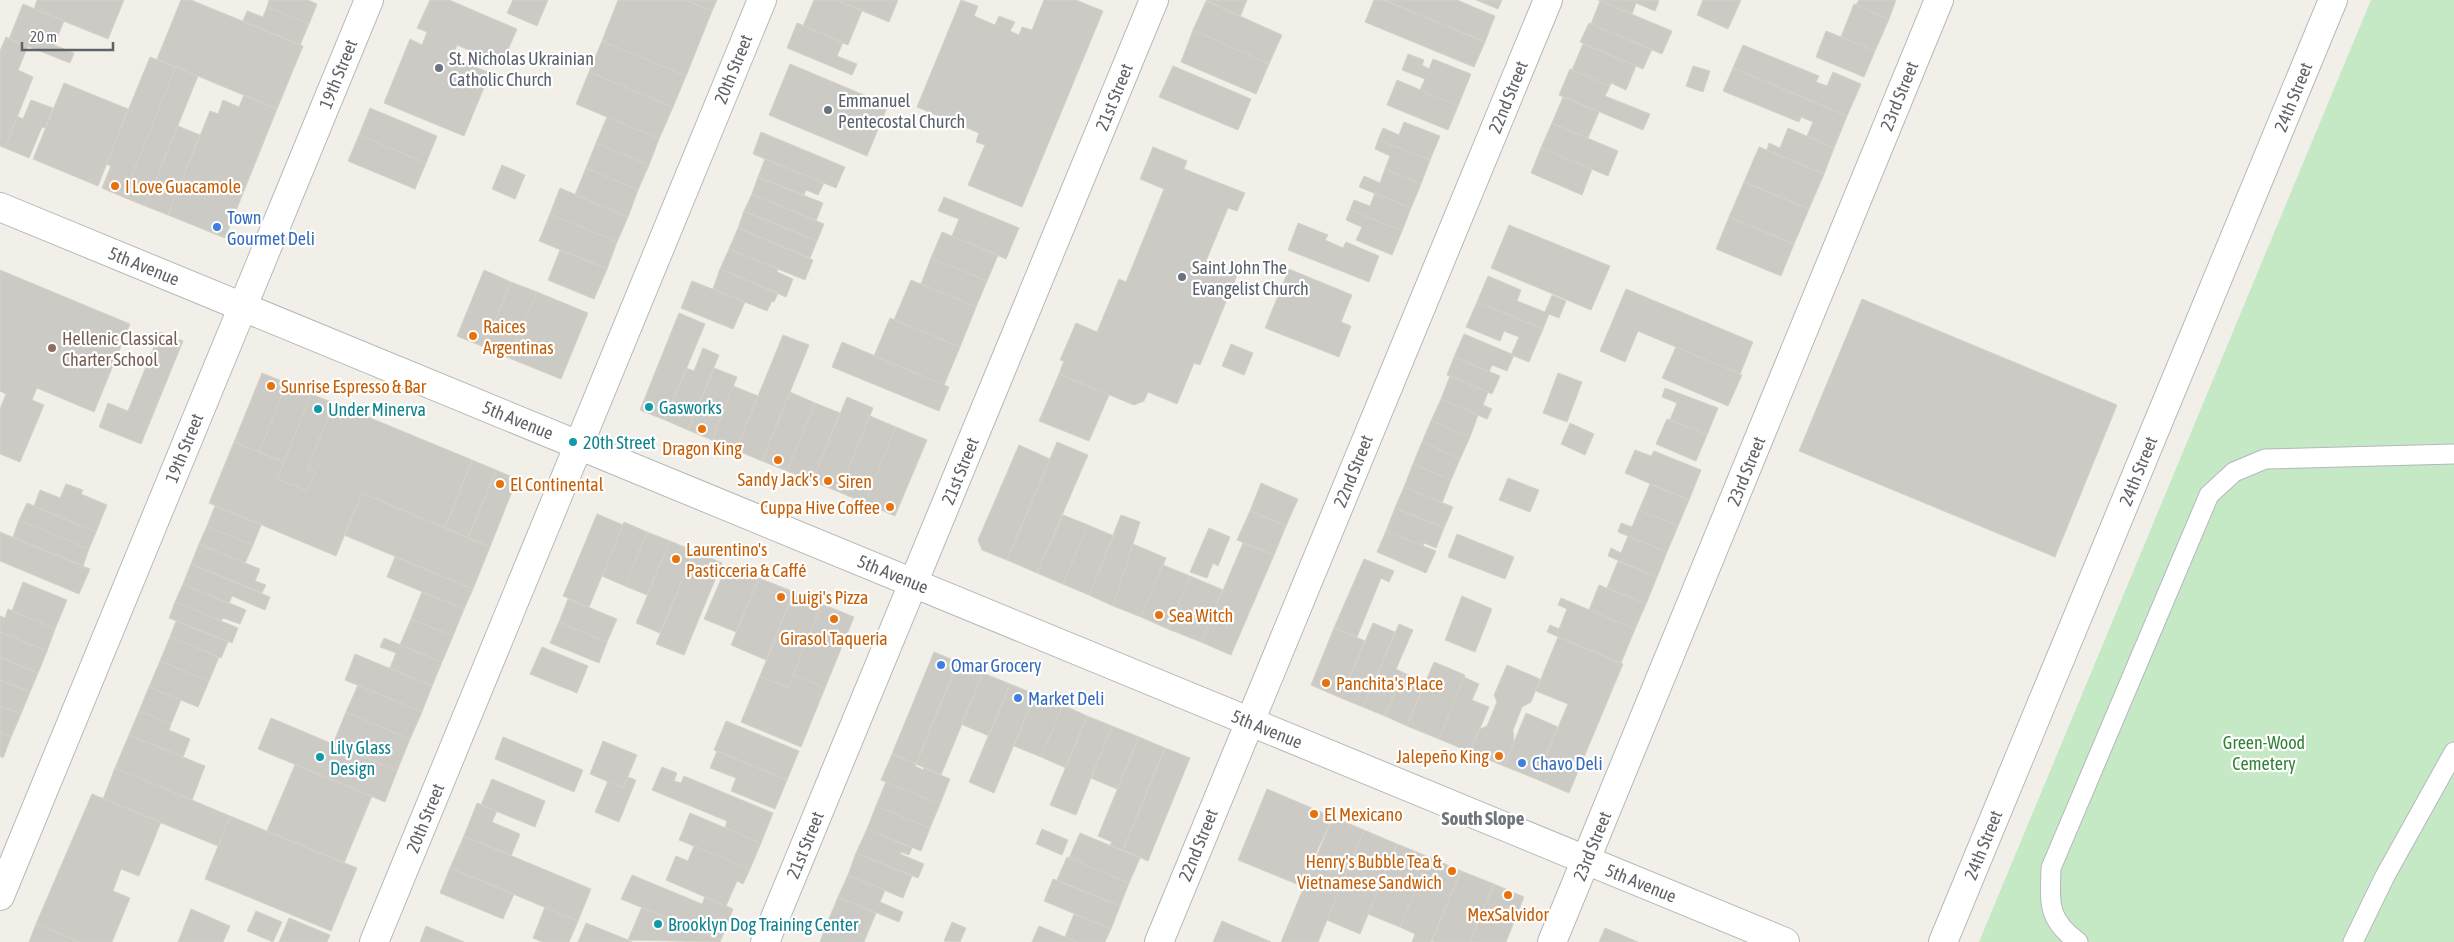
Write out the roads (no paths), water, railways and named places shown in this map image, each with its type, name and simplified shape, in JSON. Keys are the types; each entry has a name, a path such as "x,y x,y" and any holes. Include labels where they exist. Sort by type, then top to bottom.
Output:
{"street":[{"name":"19th Street","path":"0,896 369,0"},
{"name":"20th Street","path":"374,942 762,0"},
{"name":"21st Street","path":"766,942 1154,0"},
{"name":"22nd Street","path":"1159,942 1548,0"},
{"name":"23rd Street","path":"1552,942 1939,0"},
{"name":"24th Street","path":"1943,942 2333,0"},
{"name":"5th Avenue","path":"0,206 1785,942"}],"lane":[{"path":"2078,942 2067,934 2053,918 2050,894 2051,868 2209,495 2234,472 2265,458 2454,454"},
{"path":"2353,942 2385,876 2454,752"}],"place":[{"name":"St. Nicholas Ukrainian Catholic Church","path":"439,68"},
{"name":"Emmanuel Pentecostal Church","path":"828,110"},
{"name":"I Love Guacamole","path":"115,186"},
{"name":"Town Gourmet Deli","path":"217,227"},
{"name":"Saint John The Evangelist Church","path":"1182,277"},
{"name":"Raices Argentinas","path":"473,336"},
{"name":"Hellenic Classical Charter School","path":"52,348"},
{"name":"Sunrise Espresso & Bar","path":"271,386"},
{"name":"Gasworks","path":"649,407"},
{"name":"Under Minerva","path":"318,409"},
{"name":"Dragon King","path":"702,429"},
{"name":"20th Street","path":"573,442"},
{"name":"Sandy Jack's","path":"778,460"},
{"name":"Siren","path":"828,481"},
{"name":"El Continental","path":"500,484"},
{"name":"Cuppa Hive Coffee","path":"890,507"},
{"name":"Laurentino's Pasticceria & Caffé","path":"676,559"},
{"name":"Luigi's Pizza","path":"781,597"},
{"name":"Sea Witch","path":"1159,615"},
{"name":"Girasol Taqueria","path":"834,619"},
{"name":"Omar Grocery","path":"941,665"},
{"name":"Panchita's Place","path":"1326,683"},
{"name":"Market Deli","path":"1018,698"},
{"name":"Jalepeño King","path":"1499,756"},
{"name":"Lily Glass Design","path":"320,757"},
{"name":"Chavo Deli","path":"1522,763"},
{"name":"El Mexicano","path":"1314,814"},
{"name":"Henry's Bubble Tea & Vietnamese Sandwich","path":"1452,871"},
{"name":"MexSalvidor","path":"1508,895"},
{"name":"Brooklyn Dog Training Center","path":"658,924"}],"district":[{"name":"South Slope","path":"1483,818"}],"park label":[{"name":"Green-Wood Cemetery","path":"2264,752"}]}
